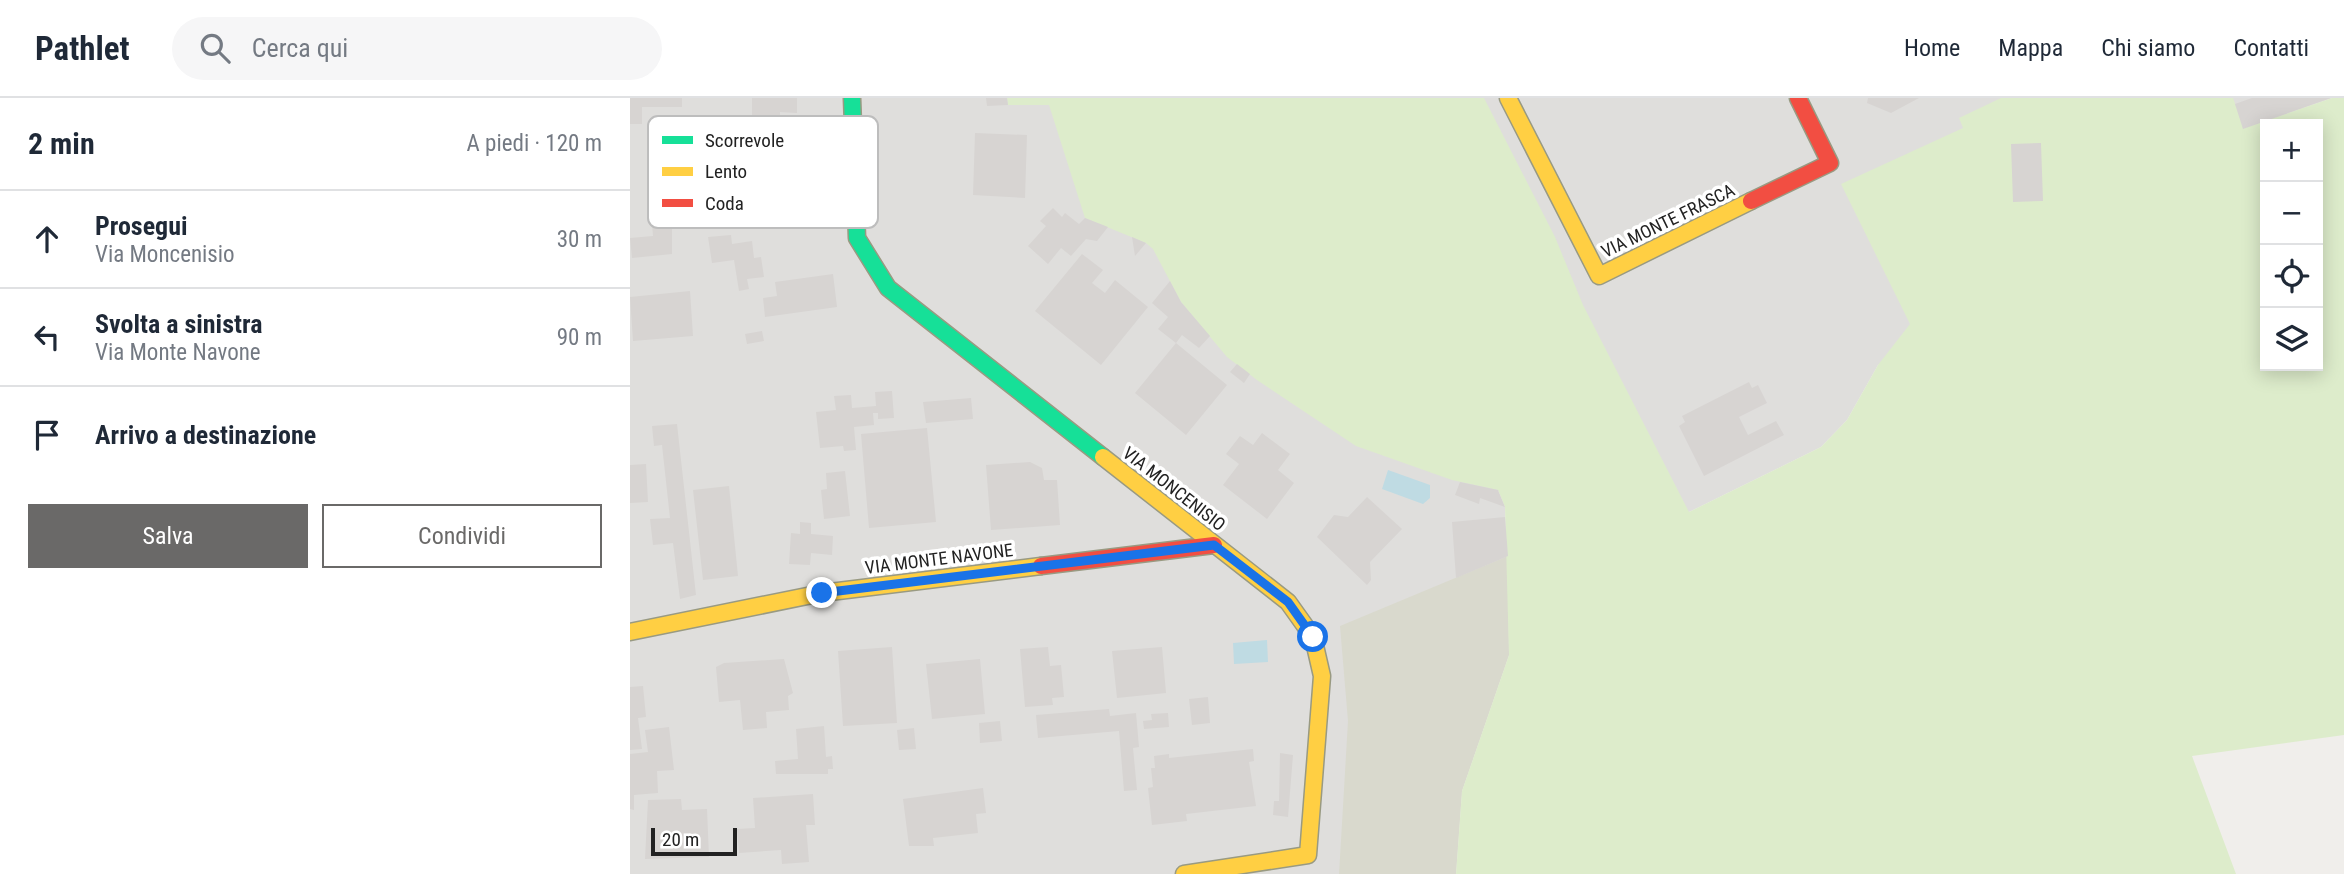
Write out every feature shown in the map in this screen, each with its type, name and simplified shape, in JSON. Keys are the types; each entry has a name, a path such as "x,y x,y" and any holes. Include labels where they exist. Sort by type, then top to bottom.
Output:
{"street":[{"name":"VIA MONCENISIO","path":"852,98 853,116"},
{"name":"VIA MONTE FRASCA","path":"1508,98 1599,276 1830,163 1798,98"},
{"name":"VIA MONCENISIO","path":"857,228 857,238 888,288 1288,602 1313,637 1322,676 1308,855 1184,874"},
{"name":"VIA MONTE NAVONE","path":"630,632 822,593 1214,545"}],"shaded area":[{"path":"630,98 2332,98 2272,119 2260,119 2260,123 2243,129 1878,365 1847,420 1821,447 1689,512 1498,491 1505,507 1509,655 1462,791 1456,874 630,874"},
{"path":"1508,556 1509,655 1462,791 1456,874 1339,874 1348,721 1340,626"}],"green space":[{"path":"1007,98 1484,98 1555,237 1583,305 1689,512 1821,447 1847,420 1878,365 1910,324 1841,184 1963,128 1959,118 2001,98 2233,98 2244,128 2260,123 2260,371 2323,371 2323,119 2270,119 2332,98 2344,98 2344,735 2192,756 2236,874 1456,874 1462,791 1509,655 1505,507 1498,490 1452,480 1356,446 1227,357 1181,302 1153,249 1146,243 1085,218 1049,105 1008,105"}],"water":[{"path":"1388,470 1430,485 1430,498 1423,504 1382,489"},
{"path":"1267,640 1268,662 1234,664 1233,643"}],"building":[{"path":"630,98 682,98 682,107 642,107 642,124 630,124"},
{"path":"752,98 797,98 797,113 780,112 780,116 752,116"},
{"path":"986,98 1007,98 1008,105 987,106"},
{"path":"1868,98 1919,98 1891,113 1867,103"},
{"path":"2252,98 2331,98 2271,119 2260,119 2260,123 2243,129 2235,104"},
{"path":"975,133 1027,135 1025,198 973,195"},
{"path":"2041,143 2043,201 2013,202 2011,144"},
{"path":"1053,208 1062,217 1065,213 1079,224 1085,218 1108,227 1097,241 1086,239 1071,256 1061,248 1048,264 1028,246 1046,226 1040,221"},
{"path":"652,228 672,228 672,254 632,258 630,238 653,236"},
{"path":"731,235 732,244 752,241 754,258 761,257 764,277 747,279 749,289 739,291 734,260 712,263 708,237"},
{"path":"1132,237 1146,243 1135,256"},
{"path":"1082,254 1103,270 1092,283 1105,293 1115,280 1148,307 1101,365 1035,311"},
{"path":"833,274 837,307 765,317 763,298 777,296 775,282"},
{"path":"1170,281 1181,302 1210,336 1199,348 1182,335 1176,343 1158,329 1168,317 1152,303"},
{"path":"690,291 693,336 633,341 630,297"},
{"path":"762,331 764,341 747,344 745,334"},
{"path":"1176,343 1227,385 1186,435 1135,393"},
{"path":"1237,364 1250,374 1244,383 1230,372"},
{"path":"1749,382 1752,388 1758,385 1767,403 1739,417 1748,435 1776,421 1784,435 1704,476 1679,426 1685,422 1682,416"},
{"path":"892,391 894,418 878,419 878,413 873,413 874,425 854,427 856,450 844,451 843,446 820,448 816,412 836,410 834,396 851,395 852,408 876,406 875,392"},
{"path":"971,398 973,419 926,423 923,402"},
{"path":"677,424 696,595 680,599 673,543 653,545 650,519 670,518 662,445 654,446 652,426"},
{"path":"927,428 936,522 869,528 861,434"},
{"path":"1262,433 1290,454 1278,470 1294,483 1267,519 1223,485 1239,464 1226,454 1240,436 1253,445"},
{"path":"1030,462 1042,468 1044,480 1057,480 1060,525 991,530 986,465"},
{"path":"646,464 648,502 630,503 630,465"},
{"path":"845,471 850,516 824,519 821,490 827,489 826,473"},
{"path":"1460,482 1498,490 1505,507 1480,498 1479,504 1455,495"},
{"path":"729,486 738,576 703,580 693,490"},
{"path":"1367,497 1402,529 1370,562 1371,580 1367,585 1317,537 1334,515 1348,517"},
{"path":"1505,517 1508,556 1456,578 1452,522"},
{"path":"800,522 811,523 811,534 833,536 832,555 811,553 810,565 789,564 791,533 800,534"},
{"path":"892,647 897,723 843,726 838,651"},
{"path":"1048,647 1050,666 1061,665 1064,697 1052,698 1053,705 1025,707 1020,649"},
{"path":"1162,647 1166,693 1117,698 1112,651"},
{"path":"784,659 793,693 788,696 789,710 766,712 767,728 743,730 740,700 719,702 716,667 724,663"},
{"path":"980,659 985,714 932,719 926,664"},
{"path":"643,686 646,717 638,718 642,749 630,750 630,687"},
{"path":"1208,697 1210,723 1192,725 1189,699"},
{"path":"1109,709 1110,716 1136,713 1139,747 1133,748 1137,790 1124,791 1119,731 1038,738 1036,715"},
{"path":"1168,713 1169,727 1144,729 1143,721 1152,720 1151,714"},
{"path":"1000,721 1002,741 980,743 979,723"},
{"path":"824,726 826,757 832,756 833,769 828,769 828,774 776,774 775,761 798,759 796,729"},
{"path":"669,727 674,770 657,771 658,793 634,795 634,810 630,809 630,754 648,752 645,730"},
{"path":"914,728 916,749 899,750 897,730"},
{"path":"1253,749 1254,761 1249,762 1256,806 1186,814 1187,821 1152,825 1148,788 1153,787 1151,768 1155,768 1154,756 1169,754 1169,758"},
{"path":"1280,753 1293,755 1288,817 1273,815 1274,801 1279,801"},
{"path":"983,788 986,813 976,814 978,833 933,838 934,846 909,846 903,799"},
{"path":"813,794 815,825 806,825 809,862 782,864 781,850 739,853 737,829 755,828 753,798"},
{"path":"681,799 682,810 707,809 709,857 645,859 648,800"}],"traffic: fast":[{"path":"852,98 853,116"},
{"path":"857,228 857,238 888,288 1103,457"}],"traffic: slow":[{"path":"1508,98 1599,276 1751,201"},
{"path":"1103,457 1288,602 1313,637 1322,676 1308,855 1184,874"},
{"path":"630,632 822,593 1041,566"}],"traffic: jam":[{"path":"1751,201 1830,163 1798,98"},
{"path":"1041,566 1214,545"}],"route":[{"path":"822,593 1214,545 1288,602 1313,637"}]}
